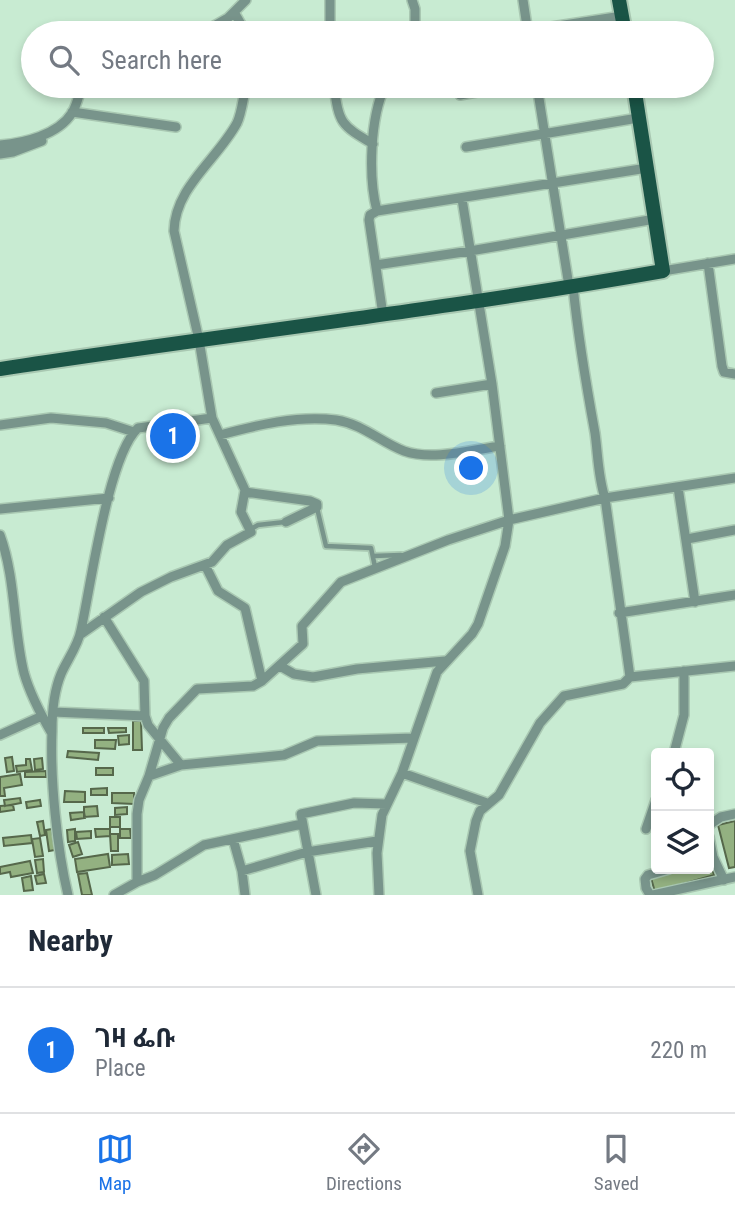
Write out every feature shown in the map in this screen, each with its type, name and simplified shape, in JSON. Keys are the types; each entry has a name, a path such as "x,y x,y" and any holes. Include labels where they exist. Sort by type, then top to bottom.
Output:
{"main road":[{"path":"619,0 623,21"},
{"path":"0,369 478,301 663,271 636,98"}],"street":[{"path":"223,21 246,0"},
{"path":"330,0 330,21"},
{"path":"412,0 415,21"},
{"path":"523,0 526,21"},
{"path":"234,12 239,21"},
{"path":"593,21 622,16"},
{"path":"0,154 44,140 65,121 77,98"},
{"path":"81,634 141,592 216,559 227,545 249,535 251,529 241,512 245,492 212,418 199,340 174,231 174,217 193,181 236,123 243,98"},
{"path":"335,98 337,112 346,128 373,145"},
{"path":"377,211 372,184 373,145 380,98"},
{"path":"539,98 605,498 630,677"},
{"path":"72,112 176,127"},
{"path":"466,147 638,118"},
{"path":"0,145 35,138 65,121"},
{"path":"383,315 369,220 370,215 377,211 647,168"},
{"path":"379,895 379,826 402,774 437,672 472,634 480,618 505,546 509,520 492,384 462,199"},
{"path":"376,265 654,219"},
{"path":"663,271 735,259"},
{"path":"708,263 722,366 724,372 735,374"},
{"path":"436,393 492,384"},
{"path":"0,425 51,418 106,423 134,432"},
{"path":"68,895 62,867 54,787 52,733 55,692 60,675 81,634 109,498 121,455 134,432 146,425 212,418"},
{"path":"220,435 268,424 336,420 358,426 408,452 434,454 500,446"},
{"path":"137,882 139,800 169,718 197,689 248,688 262,681 303,644 302,625 341,582 406,555 509,520 605,498 735,478"},
{"path":"678,487 695,601"},
{"path":"245,492 310,501 317,507 286,522"},
{"path":"0,509 109,498"},
{"path":"687,539 735,530"},
{"path":"0,536 6,558 24,675 34,702 52,733"},
{"path":"205,565 218,591 245,608 262,681"},
{"path":"619,613 735,595"},
{"path":"104,617 144,681 145,716 159,740 181,765"},
{"path":"280,666 293,674 313,677 445,661"},
{"path":"478,895 470,851 476,821 488,803 499,795 540,723 560,699 570,694 624,684 630,677 735,666"},
{"path":"675,748 684,715 684,671"},
{"path":"53,712 145,716"},
{"path":"0,735 42,716"},
{"path":"149,776 181,765 284,755 317,741 414,738"},
{"path":"402,774 488,803"},
{"path":"316,895 302,813 354,803 387,804"},
{"path":"646,829 652,811"},
{"path":"714,822 735,814"},
{"path":"114,895 155,875 204,845 302,824"},
{"path":"233,839 245,895"},
{"path":"242,871 307,852 377,841"},
{"path":"714,862 724,880"},
{"path":"652,874 645,879 646,888 651,895 735,877"}],"lane":[{"path":"317,507 326,546 371,548 375,567"},
{"path":"251,529 258,525 286,522"},
{"path":"373,556 406,555"}],"building":[{"path":"133,721 141,721 142,750 133,750"},
{"path":"83,728 104,728 104,733 83,733"},
{"path":"108,728 126,728 126,732 109,733"},
{"path":"129,735 129,744 119,745 118,736"},
{"path":"95,740 116,740 115,749 95,748"},
{"path":"68,751 99,753 98,760 67,757"},
{"path":"12,757 14,771 7,772 5,758"},
{"path":"42,758 43,769 35,770 34,759"},
{"path":"26,759 30,759 32,770 17,772 16,766 26,765"},
{"path":"96,768 113,768 113,775 96,775"},
{"path":"46,771 46,777 25,777 25,772"},
{"path":"20,774 22,785 4,788 5,796 0,796 0,777"},
{"path":"107,788 107,795 91,795 91,789"},
{"path":"65,791 85,792 85,802 64,802"},
{"path":"112,793 134,793 134,804 112,803"},
{"path":"20,798 21,803 5,806 4,800"},
{"path":"40,800 41,806 27,808 26,802"},
{"path":"13,805 14,810 0,812 0,806"},
{"path":"97,806 98,816 84,817 84,807"},
{"path":"127,807 127,814 115,815 115,808"},
{"path":"84,812 85,818 71,820 70,813"},
{"path":"110,817 120,817 120,827 110,827"},
{"path":"43,821 45,835 40,836 37,822"},
{"path":"735,821 735,867 729,868 718,825"},
{"path":"52,829 55,850 49,851 46,830"},
{"path":"75,829 75,841 68,842 67,830"},
{"path":"95,829 110,829 110,836 96,837"},
{"path":"120,829 130,829 131,838 120,838"},
{"path":"91,831 91,838 77,839 76,832"},
{"path":"110,834 118,834 118,851 111,851"},
{"path":"31,835 32,843 4,846 3,838"},
{"path":"40,838 43,856 35,857 32,839"},
{"path":"78,842 82,854 73,857 69,845"},
{"path":"108,854 110,867 77,872 75,859"},
{"path":"128,854 129,864 112,865 112,855"},
{"path":"43,859 44,872 37,873 35,860"},
{"path":"30,861 33,873 11,877 10,872 0,874 0,867"},
{"path":"87,873 92,895 82,895 78,874"},
{"path":"44,874 46,883 37,884 35,876"},
{"path":"666,874 714,875 655,892 651,878"},
{"path":"31,876 33,890 24,891 22,878"}],"place":[{"name":"ገዛ ፌቡ","path":"173,436"}]}
